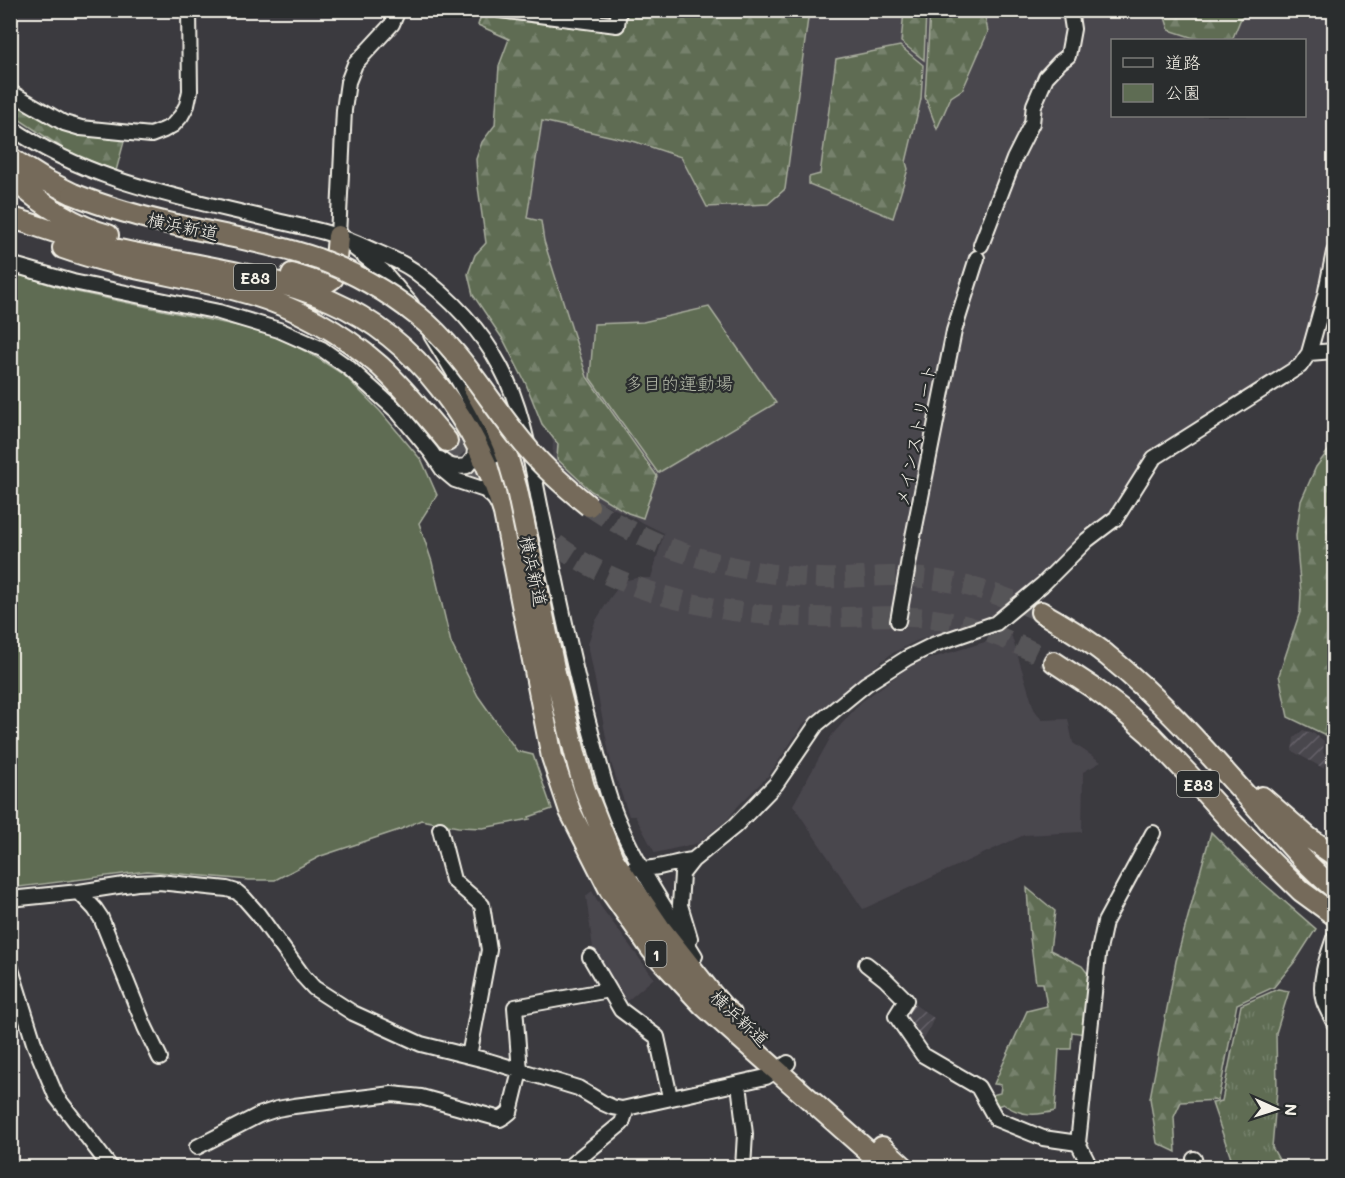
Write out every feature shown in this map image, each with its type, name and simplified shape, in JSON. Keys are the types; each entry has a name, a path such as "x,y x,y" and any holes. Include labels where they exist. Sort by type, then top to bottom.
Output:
{"highway":[{"name":"横浜新道","path":"10,158 45,180 97,203 136,215 274,246 346,271 376,287 416,314 434,330 483,405 499,435 508,459 517,490 555,673 578,765 584,787 613,859 660,928 723,1007 887,1167"},
{"path":"10,177 64,217 93,231 119,238 234,259 320,283 333,278 338,236"},
{"name":"横浜新道","path":"10,218 116,249 262,279 331,301 375,326 425,370 442,390 476,442 504,513 552,757 570,811 610,890 652,950 703,1005 783,1066 905,1167"},
{"name":"E83","path":"10,218 52,244 74,252 104,261 237,290 278,303 316,320 349,341 381,367 407,393 439,447"},
{"name":"E83","path":"434,330 460,358 530,451 555,477 589,506"},
{"name":"E83","path":"1041,612 1076,632 1109,656 1151,694 1186,729 1294,848 1335,888"},
{"name":"E83","path":"1054,662 1092,687 1150,734 1235,826 1301,891 1335,915"},
{"path":"1186,729 1287,820 1335,855"},
{"path":"1301,891 1335,920"}],"street":[{"path":"10,92 64,123 81,128 151,135 164,130 181,116 190,92 189,10"},
{"path":"338,236 344,110 348,82 355,64 392,24 399,10"},
{"path":"500,10 616,25 619,10"},
{"name":"メインストリート","path":"898,621 954,331 979,251 1014,159 1032,123 1034,105 1046,77 1068,56 1073,29 1070,10"},
{"path":"10,127 33,143 86,169 138,187 338,236 385,255 410,268 440,291 468,321 500,365 511,390 533,469 574,667 610,800 636,859 695,956"},
{"path":"338,236 383,271 398,287 429,332 473,406 482,426 504,493 504,513"},
{"path":"711,993 695,956 680,905 682,874 693,860 735,826 776,784 817,724 866,684 907,658 935,644 996,623 1042,585 1087,540 1116,518 1154,458 1300,366 1309,353 1335,252"},
{"path":"10,264 73,282 228,314 279,330 322,349 349,368 439,447 445,464 456,468 467,466 474,457 476,442"},
{"path":"1309,353 1334,352"},
{"path":"439,447 443,470 454,480 485,490 494,498 504,513"},
{"path":"574,667 580,720 578,765"},
{"path":"440,829 453,880 482,905 489,950 469,1056"},
{"path":"1085,1167 1087,1161 1078,1143 1098,955 1105,922 1153,833"},
{"path":"613,859 642,869 660,868 680,861 693,860"},
{"path":"10,900 124,884 159,882 237,892 258,914 314,988 353,1013 431,1047 578,1088 612,1107 622,1109 765,1077 783,1066"},
{"path":"79,892 101,918 160,1058"},
{"path":"1335,938 1328,954 1322,982 1323,999 1335,1023"},
{"path":"590,957 621,1010 657,1037 670,1097"},
{"path":"866,964 906,1000 896,1016 923,1055 978,1087 996,1119 1043,1138 1078,1143"},
{"path":"10,966 34,1042 56,1095 111,1167"},
{"path":"197,1147 259,1115 277,1109 392,1094 422,1098 500,1119 510,1112 520,1071 515,1007 609,990"},
{"path":"738,1083 745,1134 743,1167"},
{"path":"571,1167 622,1123 627,1108"}],"shaded area":[{"path":"625,10 1334,11 1334,241 1308,348 1287,370 1149,450 1113,513 1043,577 990,617 916,641 891,654 804,723 769,775 728,819 698,843 655,853 635,816 629,816 611,763 588,644 595,622 623,581 651,578 664,533 603,503 576,484 552,460 553,442 527,368 475,255 486,243 476,159 482,142 495,125 499,66 509,39 478,25 482,12 618,33"},
{"path":"1011,634 1034,709 1042,720 1068,719 1073,743 1101,762 1083,772 1082,832 1024,835 863,909 793,805 832,735 861,702 913,664"},
{"path":"1303,730 1315,734 1324,741 1323,753 1329,756 1323,768 1292,751 1294,738"},
{"path":"592,891 601,907 654,978 627,1001 593,948 586,896"},
{"path":"911,1002 934,1018 926,1036 921,1040 905,1020 903,1012"}],"green space":[{"path":"1163,10 1244,11 1232,39 1197,39 1169,30"},
{"path":"625,11 809,11 785,189 768,204 707,207 681,157 636,142 542,121 527,218 541,221 544,241 587,377 657,476 643,518 628,513 591,491 557,459 558,444 542,424 526,384 504,341 473,295 468,274 475,255 486,243 476,159 482,142 495,125 499,66 509,39 478,25 482,12 498,18 618,33"},
{"path":"904,11 926,11 924,60 901,42"},
{"path":"930,11 977,11 985,16 988,32 963,89 951,97 937,129 925,97"},
{"path":"900,46 923,65 921,99 906,162 908,169 893,218 809,184 809,177 820,174 836,59"},
{"path":"10,96 49,120 125,138 116,171 70,153 11,114"},
{"path":"11,272 67,290 277,336 344,375 380,411 422,461 437,495 419,523 432,562 451,643 478,696 517,751 533,755 552,809 529,817 530,819 483,828 458,827 421,820 399,830 321,856 275,880 249,880 147,871 11,888"},
{"name":"多目的運動場","path":"709,307 776,403 658,473 590,378 594,324 643,322"},
{"path":"1331,447 1334,449 1334,516 1327,531 1334,543 1334,739 1288,717 1279,675 1300,612 1301,593 1296,536 1301,501 1316,467"},
{"path":"1211,832 1254,875 1316,929 1296,960 1274,987 1237,1004 1218,1100 1181,1102 1174,1117 1176,1152 1157,1143 1150,1098 1176,961"},
{"path":"1027,888 1055,911 1050,950 1082,966 1092,979 1085,1034 1072,1032 1071,1049 1059,1049 1055,1111 1041,1114 1022,1113 1003,1104 997,1106 992,1095 1000,1093 1001,1085 994,1084 1027,1011 1047,1006 1043,983 1036,983"},
{"path":"1278,989 1289,991 1276,1033 1277,1090 1272,1147 1283,1167 1234,1167 1212,1103 1222,1101 1241,1005"}],"tunnel":[{"path":"447,441 501,497 560,547 586,564 646,590 711,607 776,616 886,616 949,622 1003,638 1054,662"},
{"path":"589,506 642,536 700,558 730,566 791,576 822,578 891,576 931,579 986,591 1041,612"}]}
